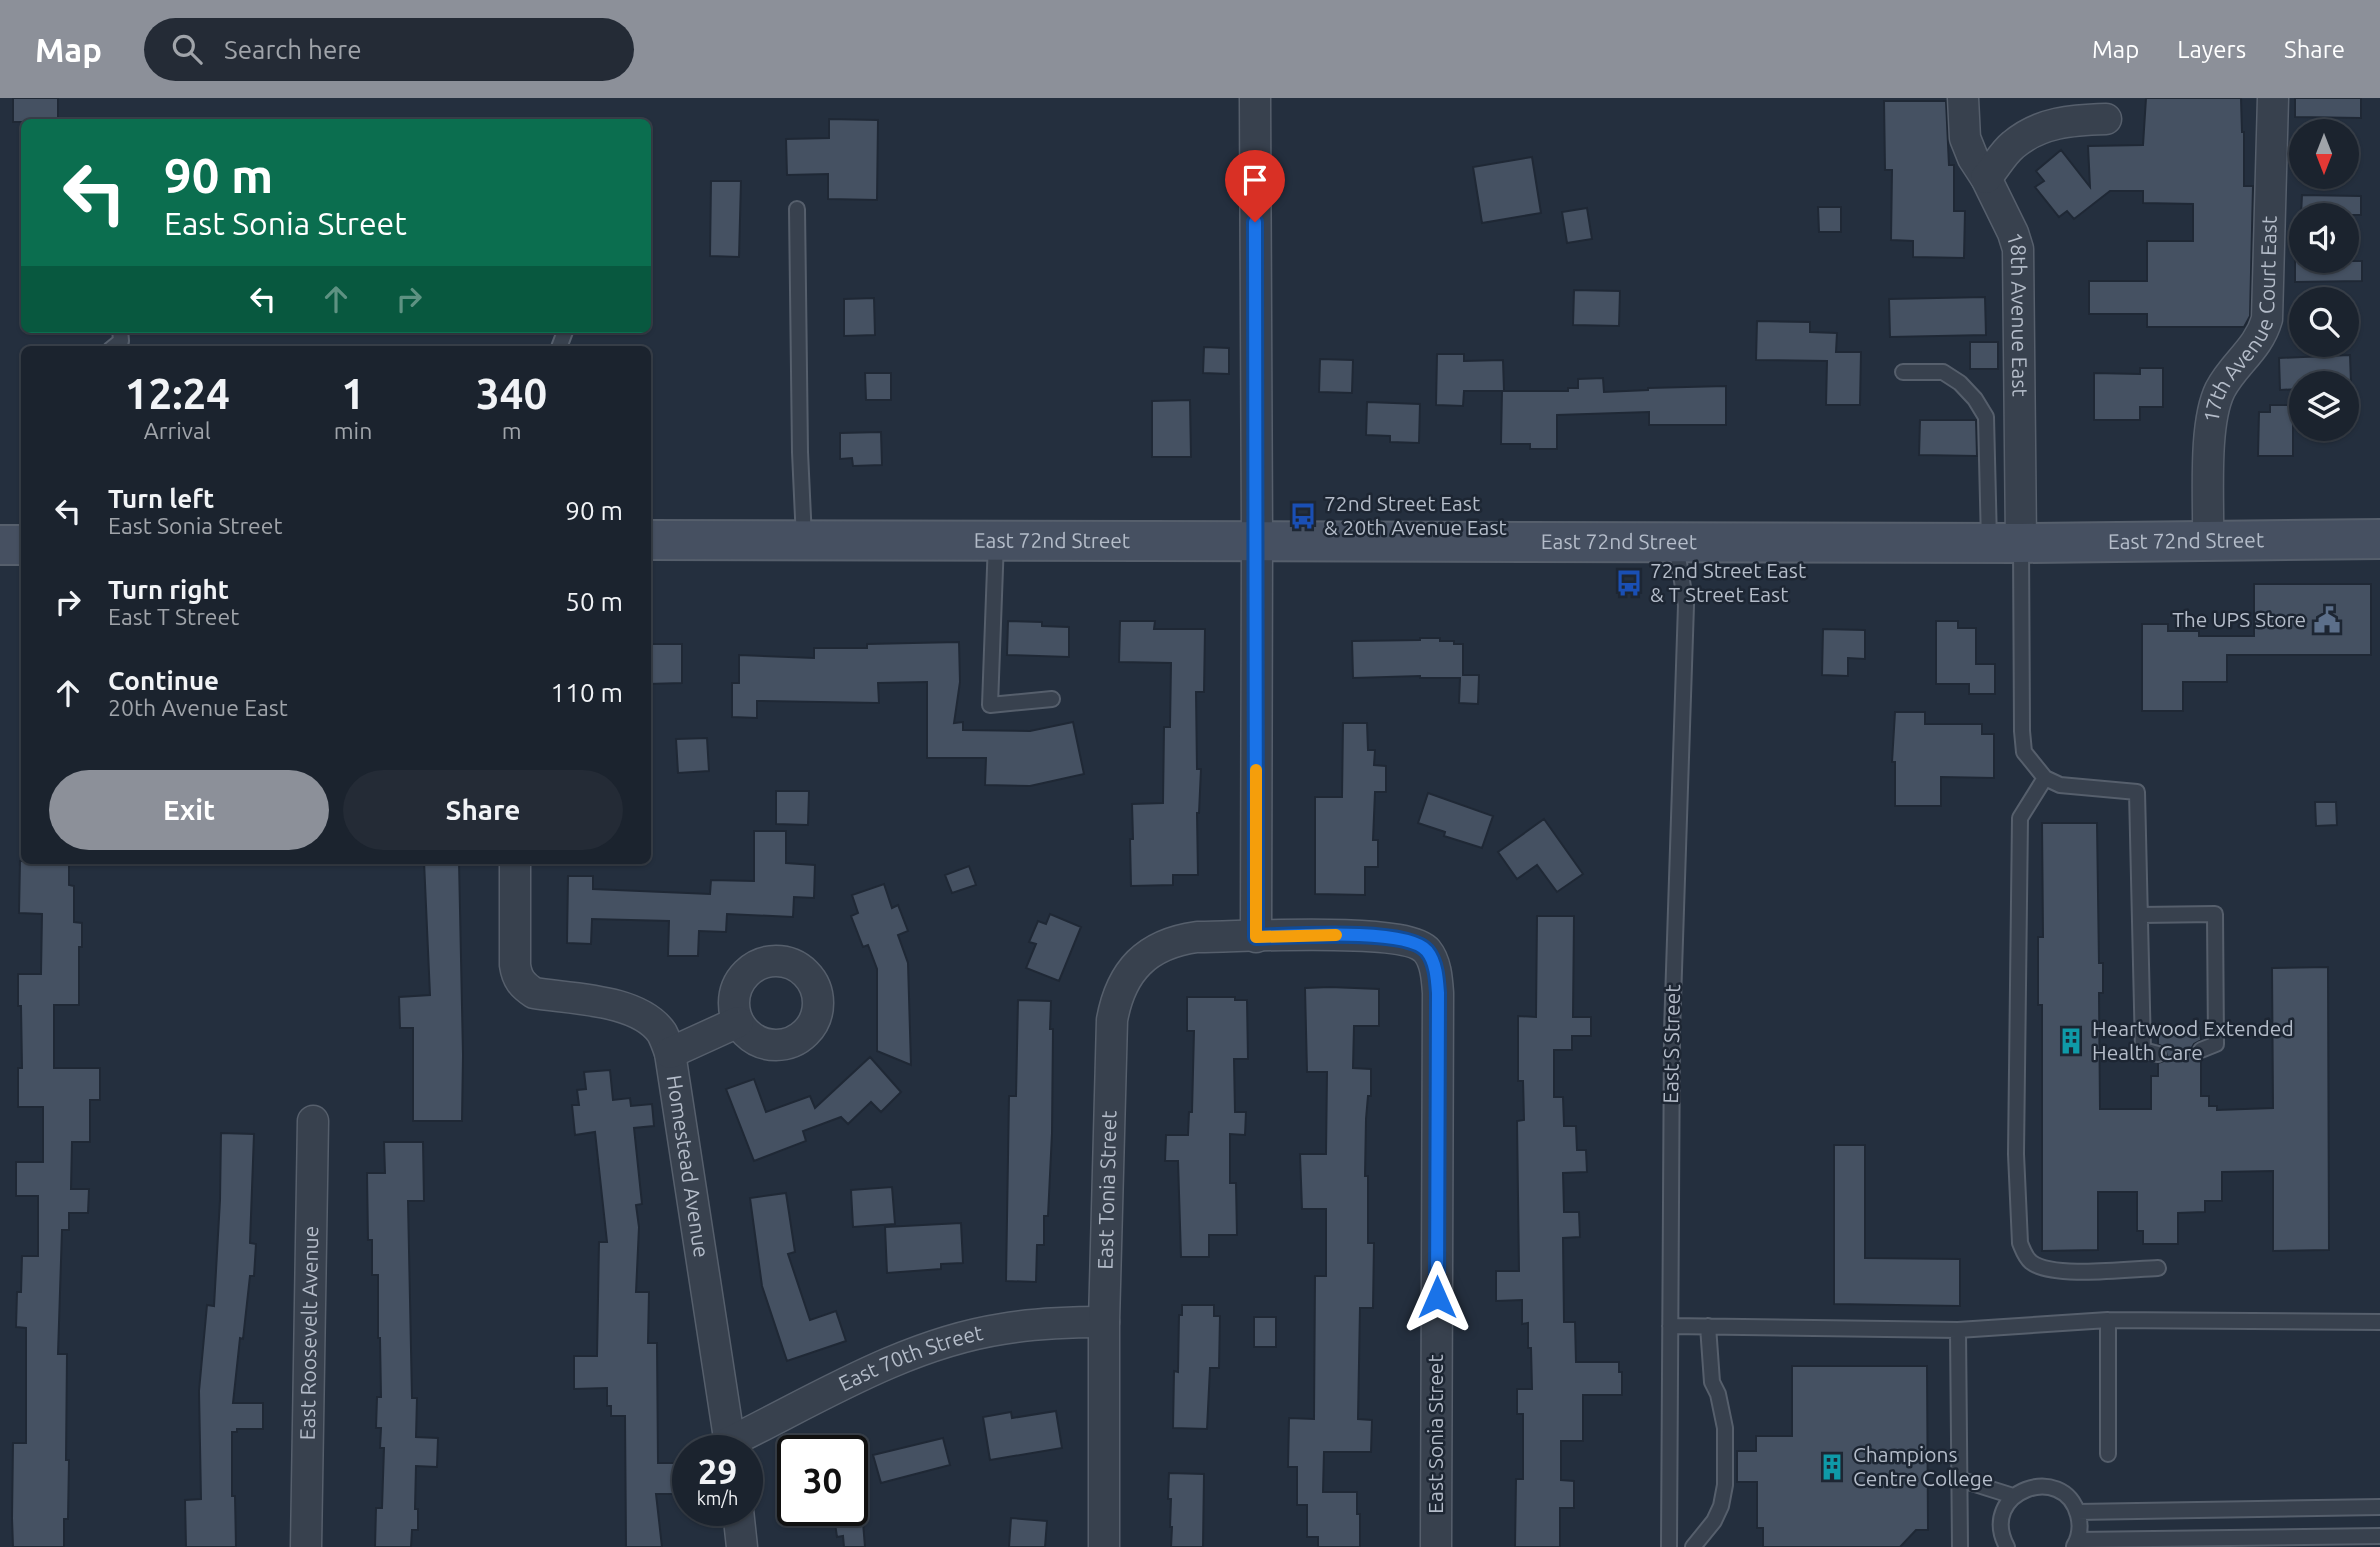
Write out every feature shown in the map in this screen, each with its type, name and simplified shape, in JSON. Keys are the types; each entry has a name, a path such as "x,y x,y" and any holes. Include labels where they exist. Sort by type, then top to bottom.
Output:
{"main road":[{"name":"East 72nd Street","path":"651,540 2005,543 2380,539"},
{"path":"0,545 21,545"}],"street":[{"path":"1255,98 1256,937"},
{"name":"18th Avenue East","path":"1962,98 1965,138 2013,233 2018,249 2005,543"},
{"name":"17th Avenue Court East","path":"2208,540 2210,433 2213,410 2227,379 2263,335 2267,319 2273,98"},
{"path":"1986,178 2012,145 2047,125 2072,120 2106,119"},
{"name":"Homestead Avenue","path":"515,864 515,965 523,986 534,993 626,1007 646,1017 661,1032 670,1053 729,1435"},
{"name":"East Sonia Street","path":"1256,937 1367,935 1401,940 1420,945 1428,952 1435,968 1438,993 1436,1547"},
{"name":"East Tonia Street","path":"1104,1547 1104,1322 1112,1020 1116,995 1125,978 1142,960 1158,948 1177,940 1197,937 1256,937"},
{"path":"670,1053 738,1022"},
{"name":"East Roosevelt Avenue","path":"306,1547 313,1122"},
{"name":"East 70th Street","path":"753,1435 879,1368 926,1348 1001,1329 1054,1323 1104,1322"},
{"path":"740,1526 742,1547"}],"lane":[{"path":"797,209 799,426 804,540"},
{"path":"1903,372 1943,372 1961,383 1986,417 2005,543 2024,752 2045,778 2060,785 2137,792 2143,1050 2158,1054"},
{"path":"996,540 990,705 1052,699"},
{"name":"East S Street","path":"1669,1547 1672,1031 1686,605 1675,542"},
{"path":"2045,778 2020,818 2016,1154 2020,1243 2025,1256 2032,1263 2046,1269 2068,1271 2158,1268"},
{"path":"2140,915 2215,914 2216,1044 2201,1050"},
{"path":"1670,1326 1958,1330 2108,1320 2380,1322"},
{"path":"2108,1320 2108,1454"},
{"path":"1693,1547 1714,1521 1721,1506 1725,1485 1724,1419 1712,1382 1708,1326"},
{"path":"1958,1330 1960,1547"},
{"path":"1959,1479 2013,1496"},
{"path":"2005,1546 2001,1533 2005,1507 2013,1496 2024,1489 2037,1486 2051,1487 2073,1502 2080,1528 2075,1544 2380,1536"},
{"path":"2077,1512 2380,1507"}],"building":[{"path":"13,98 58,98 58,119 21,119 21,122 13,122"},
{"path":"2146,98 2241,98 2244,186 2253,186 2250,316 2244,327 2147,327 2147,314 2089,314 2089,281 2147,281 2147,241 2193,241 2193,204 2143,203 2143,191 2110,191 2074,219 2067,211 2059,217 2035,187 2044,181 2036,171 2061,150 2090,187 2088,146 2143,145"},
{"path":"2295,98 2361,98 2361,118 2295,117"},
{"path":"1884,101 1946,101 1949,165 1954,165 1954,211 1965,211 1964,258 1913,257 1913,241 1891,240 1892,170 1885,170"},
{"path":"829,119 878,120 877,200 828,199 828,174 787,175 786,139 829,138"},
{"path":"1532,157 1541,213 1482,223 1473,167"},
{"path":"711,181 741,181 739,257 710,256"},
{"path":"2302,195 2361,196 2361,215 2359,203 2302,203"},
{"path":"1818,207 1841,207 1841,232 1819,232"},
{"path":"1587,208 1592,239 1567,243 1562,212"},
{"path":"2359,261 2362,261 2362,281 2295,282 2295,273 2359,273"},
{"path":"1574,290 1620,291 1619,326 1573,325"},
{"path":"1985,297 1986,335 1890,337 1889,299"},
{"path":"874,298 875,335 844,336 844,299"},
{"path":"1757,321 1810,322 1810,332 1837,333 1836,352 1861,352 1860,405 1826,405 1827,361 1756,360"},
{"path":"1970,342 1998,342 1998,369 1970,369"},
{"path":"1204,347 1229,348 1229,374 1203,373"},
{"path":"1437,354 1464,354 1464,361 1503,360 1504,391 1568,391 1568,388 1578,388 1578,379 1603,378 1604,392 1726,386 1726,425 1649,425 1649,412 1557,415 1557,449 1530,449 1530,444 1501,444 1502,391 1464,391 1463,406 1436,405"},
{"path":"2350,357 2351,371 2289,371 2289,390 2280,390 2279,358"},
{"path":"1320,359 1353,360 1352,393 1319,392"},
{"path":"2140,368 2163,368 2163,407 2140,407 2140,420 2094,420 2094,373 2140,374"},
{"path":"865,373 891,373 891,400 866,400"},
{"path":"1190,400 1191,457 1152,457 1152,401"},
{"path":"1367,402 1420,404 1419,443 1390,442 1390,436 1366,435"},
{"path":"2270,405 2289,405 2289,441 2293,441 2293,456 2258,456 2259,412 2270,412"},
{"path":"1920,420 1976,420 1977,456 1919,455"},
{"path":"881,432 882,465 853,466 852,458 840,459 840,433"},
{"path":"2254,584 2371,584 2371,655 2227,655 2227,682 2183,682 2183,711 2142,711 2142,624 2168,624 2168,631 2199,631 2199,636 2254,636"},
{"path":"1008,621 1042,622 1042,626 1069,627 1069,657 1007,655"},
{"path":"1120,621 1155,621 1154,629 1205,629 1204,692 1196,692 1197,769 1201,769 1197,813 1198,875 1173,875 1173,885 1131,886 1130,839 1133,839 1132,804 1163,803 1164,727 1170,727 1171,663 1119,662"},
{"path":"1936,621 1958,621 1958,628 1976,628 1976,664 1995,664 1995,694 1969,694 1969,684 1936,684"},
{"path":"1823,629 1865,630 1865,659 1848,658 1848,676 1822,675"},
{"path":"1440,638 1440,641 1463,644 1463,675 1479,675 1478,704 1459,703 1460,678 1353,678 1352,641"},
{"path":"959,642 960,682 954,723 963,722 963,730 1030,731 1073,722 1084,774 1030,786 985,785 986,758 927,758 927,682 878,683 879,703 757,701 757,718 732,717 732,683 739,683 739,655 814,658 814,648 867,648 867,644"},
{"path":"651,644 682,644 682,683 651,684"},
{"path":"1895,712 1925,712 1925,724 1982,724 1982,734 1994,734 1994,778 1941,777 1941,806 1895,806 1895,762 1892,762"},
{"path":"1343,723 1367,723 1368,750 1375,750 1374,765 1386,766 1386,792 1375,792 1373,840 1378,840 1378,867 1365,867 1365,895 1315,894 1315,797 1342,797"},
{"path":"707,738 709,771 678,773 676,739"},
{"path":"776,791 809,791 808,825 776,824"},
{"path":"1428,793 1493,816 1482,848 1444,836 1445,832 1418,823"},
{"path":"2315,802 2336,802 2337,825 2316,826"},
{"path":"1544,819 1583,874 1557,892 1537,865 1517,879 1498,852"},
{"name":"Heartwood Extended Health Care","path":"2042,823 2097,823 2099,963 2103,963 2103,993 2099,993 2100,1109 2151,1109 2151,1076 2158,1076 2158,1063 2164,1061 2167,1056 2165,1048 2158,1044 2158,1033 2200,1032 2201,1040 2191,1049 2195,1057 2201,1059 2201,1096 2209,1096 2209,1106 2217,1106 2217,1110 2273,1108 2272,968 2328,967 2329,1250 2273,1251 2273,1171 2222,1172 2222,1201 2205,1201 2205,1212 2178,1213 2178,1244 2143,1244 2143,1231 2137,1231 2137,1192 2098,1192 2098,1250 2042,1251 2042,1005 2038,1005 2038,937 2043,937"},
{"path":"754,831 786,831 786,863 815,865 814,898 794,897 793,917 727,914 726,932 699,931 698,956 668,956 669,921 592,919 591,944 567,943 568,876 593,876 593,889 710,894 711,880 754,881"},
{"path":"20,861 21,864 69,864 69,885 74,886 74,922 82,923 82,947 79,947 79,1005 54,1005 54,1068 100,1068 100,1100 90,1100 90,1142 72,1142 71,1189 89,1189 88,1213 69,1213 69,1230 62,1230 58,1354 67,1354 66,1460 69,1460 68,1519 64,1519 64,1547 13,1547 13,1443 26,1443 26,1328 16,1327 17,1292 21,1292 22,1256 38,1256 38,1196 16,1196 16,1162 43,1162 43,1107 18,1107 18,1068 22,1068 18,974 41,974 42,914 19,913"},
{"path":"424,864 459,864 462,1121 413,1121 413,1028 400,1028 399,997 430,995"},
{"path":"969,866 976,885 952,893 945,875"},
{"path":"884,884 892,908 898,905 908,931 898,935 908,963 911,1065 877,1051 877,969 868,945 863,947 851,916 858,913 852,895"},
{"path":"1050,914 1081,927 1059,981 1026,968 1036,944 1029,942 1038,921 1046,924"},
{"path":"1537,916 1574,916 1573,1017 1591,1017 1591,1036 1572,1036 1572,1050 1554,1050 1554,1097 1563,1097 1564,1126 1576,1126 1577,1150 1586,1150 1587,1172 1563,1173 1564,1212 1579,1212 1580,1237 1563,1238 1564,1322 1575,1322 1576,1362 1619,1362 1619,1372 1622,1372 1622,1395 1583,1395 1583,1441 1561,1441 1561,1480 1574,1481 1574,1508 1560,1508 1560,1547 1515,1547 1516,1479 1523,1479 1523,1414 1517,1414 1517,1389 1532,1389 1531,1348 1528,1348 1528,1323 1522,1324 1522,1300 1496,1301 1496,1271 1519,1271 1517,1121 1524,1120 1523,1081 1518,1081 1518,1016 1536,1017"},
{"path":"1305,988 1379,989 1379,1026 1354,1026 1353,1068 1371,1069 1371,1096 1368,1096 1366,1119 1365,1176 1368,1176 1368,1243 1374,1243 1373,1308 1360,1308 1358,1419 1372,1420 1371,1452 1324,1452 1323,1492 1357,1492 1360,1547 1318,1547 1318,1537 1307,1537 1307,1505 1297,1505 1297,1467 1288,1467 1289,1418 1314,1419 1315,1276 1326,1276 1326,1209 1302,1209 1300,1154 1326,1154 1327,1072 1307,1072"},
{"path":"1187,997 1235,997 1235,1000 1247,1000 1248,1059 1234,1059 1235,1112 1246,1112 1245,1135 1230,1134 1230,1183 1236,1183 1237,1235 1209,1235 1209,1257 1181,1257 1178,1161 1165,1161 1166,1135 1188,1135 1189,1112 1192,1112 1194,1031 1187,1031"},
{"path":"1018,1000 1051,1001 1050,1029 1053,1029 1048,1216 1044,1216 1044,1245 1037,1245 1036,1282 1006,1281 1009,1096 1016,1096"},
{"path":"870,1057 901,1092 881,1112 871,1102 848,1124 841,1117 803,1131 806,1141 754,1161 726,1089 754,1079 766,1112 810,1096 815,1108"},
{"path":"610,1070 613,1100 630,1098 631,1106 652,1104 654,1126 634,1128 642,1204 636,1205 639,1227 636,1292 649,1292 648,1343 657,1343 658,1463 672,1463 672,1494 656,1494 662,1547 626,1547 625,1416 611,1416 611,1406 607,1406 607,1388 574,1389 574,1356 597,1356 599,1242 607,1242 595,1132 575,1135 572,1105 579,1105 577,1090 586,1089 584,1072"},
{"path":"221,1133 254,1134 250,1243 256,1244 254,1276 250,1276 233,1403 263,1403 263,1429 237,1429 237,1432 232,1432 232,1496 235,1496 236,1547 186,1547 185,1500 201,1499 199,1391 207,1305 214,1306"},
{"path":"384,1142 423,1142 424,1201 408,1201 412,1398 417,1398 416,1437 438,1438 437,1467 416,1466 415,1509 418,1509 418,1530 412,1530 411,1547 375,1547 376,1508 382,1508 384,1448 380,1448 381,1428 376,1428 377,1397 381,1397 378,1275 372,1275 372,1240 368,1240 367,1173 385,1173"},
{"path":"1834,1145 1865,1145 1865,1258 1960,1259 1960,1306 1834,1304"},
{"path":"892,1187 895,1224 853,1227 851,1190"},
{"path":"786,1193 795,1252 788,1254 810,1320 836,1311 846,1341 787,1361 762,1286 750,1198"},
{"path":"961,1223 963,1263 941,1264 941,1269 887,1273 885,1227"},
{"path":"1182,1305 1214,1305 1214,1316 1220,1316 1219,1368 1210,1368 1207,1429 1173,1428 1174,1371 1178,1372 1179,1315 1182,1315"},
{"path":"1254,1317 1276,1317 1276,1347 1254,1347"},
{"name":"Champions Centre College","path":"1792,1366 1927,1366 1928,1530 1916,1530 1900,1547 1763,1547 1763,1528 1757,1528 1757,1482 1737,1482 1737,1451 1756,1451 1756,1436 1792,1436"},
{"path":"1056,1411 1062,1448 990,1460 983,1417 1011,1412 1012,1418"},
{"path":"943,1438 950,1465 881,1483 873,1455"},
{"path":"1169,1473 1204,1474 1203,1547 1171,1547"},
{"path":"1011,1518 1047,1521 1045,1547 1009,1547"},
{"path":"835,1526 863,1526 865,1547 844,1547 843,1536 837,1537"}],"slow traffic":[{"path":"1256,770 1256,937 1336,935"}],"place":[{"name":"72nd Street East & 20th Avenue East","path":"1303,516"},
{"name":"72nd Street East & T Street East","path":"1629,583"},
{"name":"The UPS Store","path":"2327,620"},
{"name":"Heartwood Extended Health Care","path":"2071,1041"},
{"name":"Champions Centre College","path":"1832,1467"}],"route":[{"path":"1255,222 1256,937 1367,935 1420,945 1428,952 1435,968 1438,993 1437,1297"}]}
